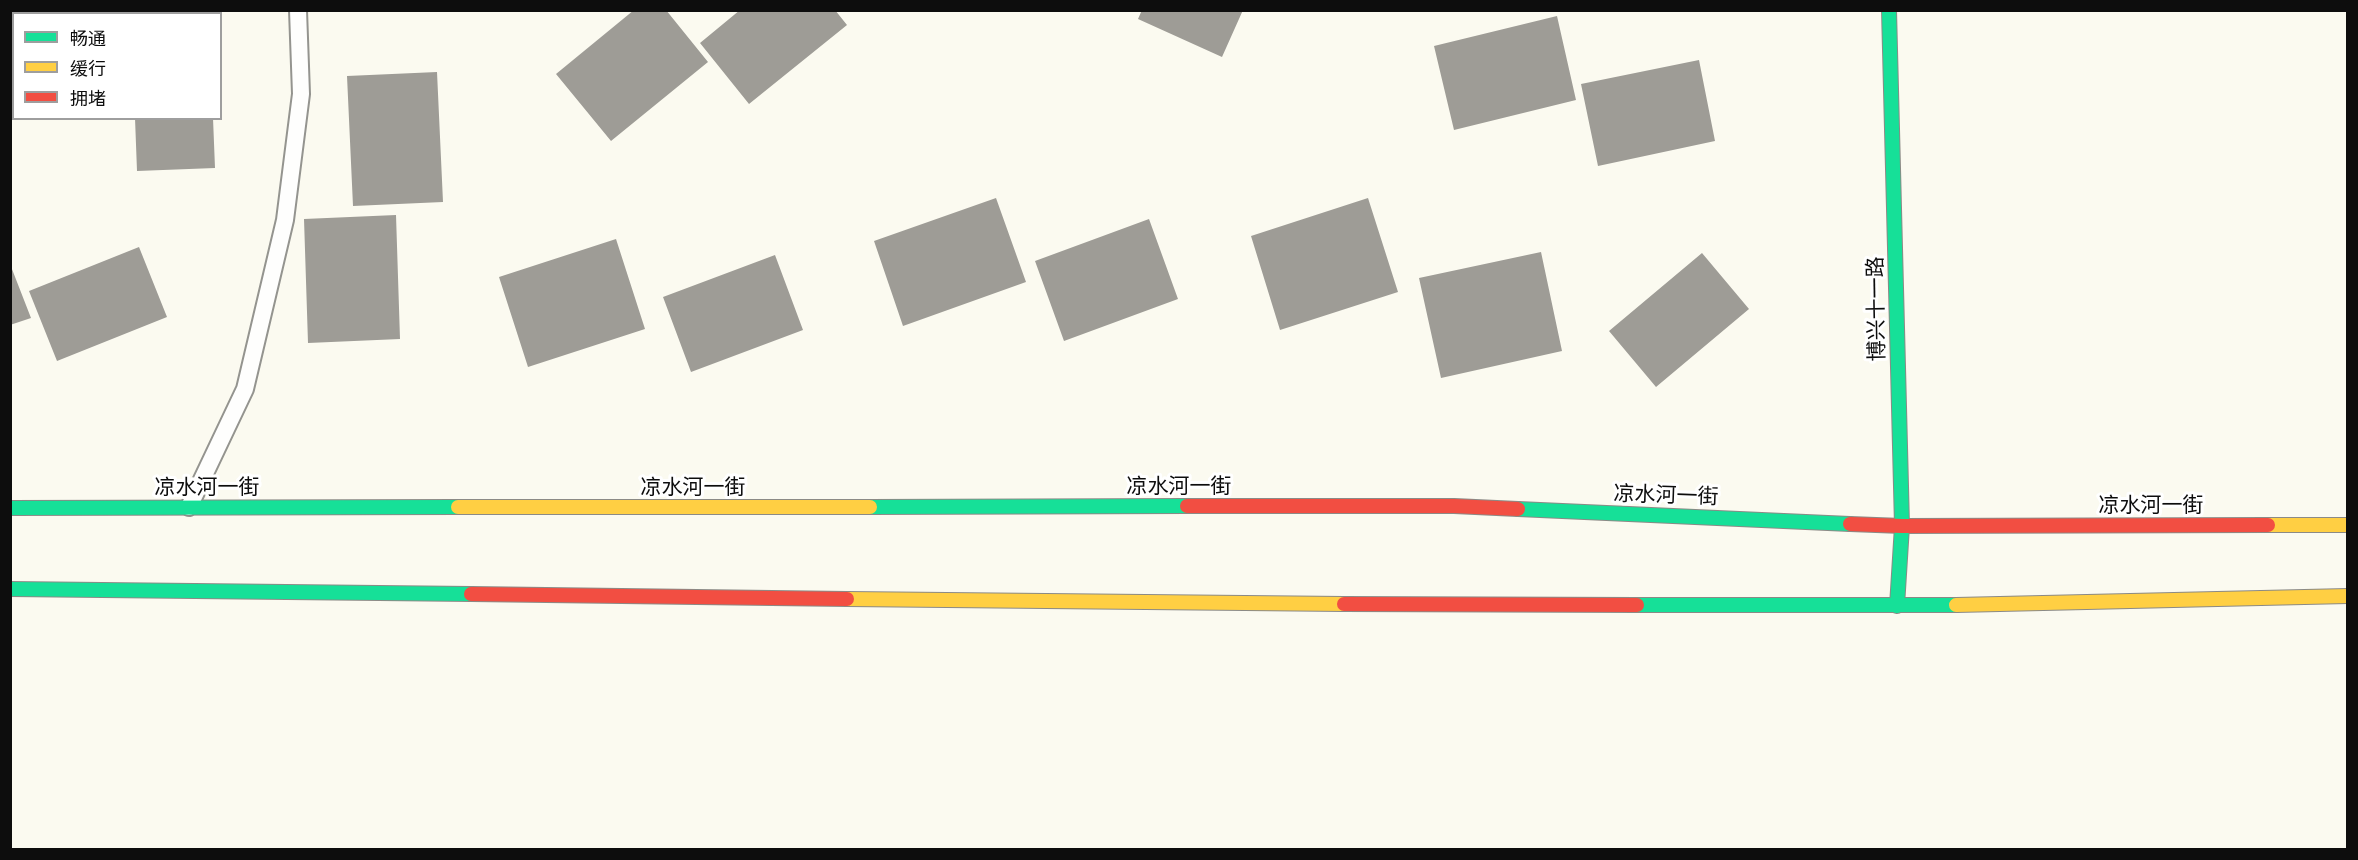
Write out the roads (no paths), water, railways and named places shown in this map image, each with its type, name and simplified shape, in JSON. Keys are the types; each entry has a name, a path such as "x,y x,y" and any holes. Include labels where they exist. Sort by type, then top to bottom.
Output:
{"main road":[{"name":"博兴十一路","path":"1889,10 1902,526 1897,606"},
{"name":"凉水河一街","path":"10,508 1454,506 1902,526 2348,525"},
{"path":"10,589 1284,604 1897,606 2348,596"}],"lane":[{"path":"189,507 245,388 285,219 301,94 298,10"}]}
